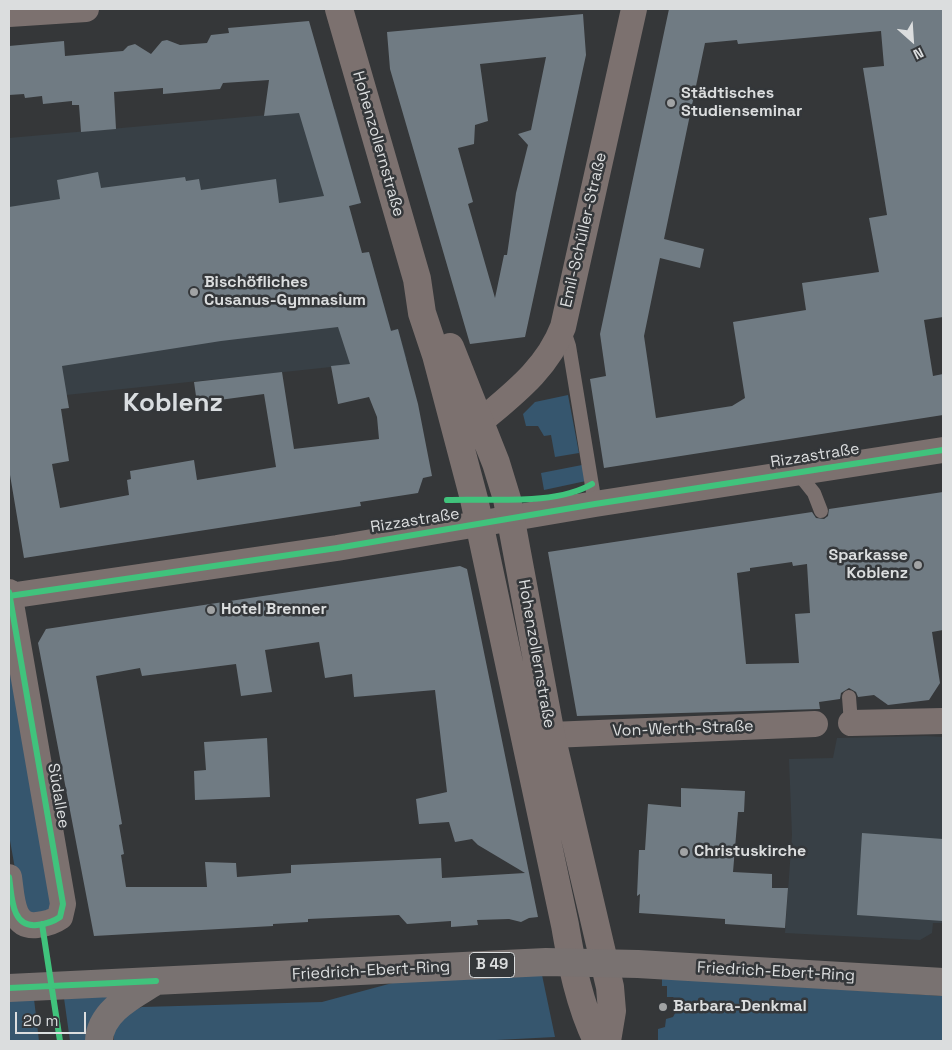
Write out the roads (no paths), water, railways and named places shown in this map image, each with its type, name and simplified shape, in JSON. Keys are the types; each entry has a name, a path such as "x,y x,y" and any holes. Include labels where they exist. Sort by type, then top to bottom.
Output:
{"main road":[{"name":"Friedrich-Ebert-Ring","path":"9,988 572,962 943,982"},
{"path":"99,1041 103,1025 112,1012 156,981"}],"street":[{"path":"9,14 86,9"},
{"name":"Hohenzollernstraße","path":"338,9 418,279 422,313 474,499 572,962 584,1014 597,1041"},
{"name":"Emil-Schüller-Straße","path":"480,422 543,364 554,347 563,327 634,9"},
{"name":"Hohenzollernstraße","path":"418,279 435,308 501,476 511,518 551,735 605,963 612,1011 607,1041"},
{"name":"Rizzastraße","path":"9,594 337,548 595,504 943,450"},
{"name":"Südallee","path":"9,594 62,904 60,917 42,924 32,925 22,922 15,912 9,877"},
{"path":"850,710 943,721"},
{"name":"Von-Werth-Straße","path":"551,735 814,724"}],"lane":[{"path":"563,327 569,346 595,504"},
{"path":"798,472 814,492 821,511"}],"place":[{"name":"Städtisches Studienseminar","path":"671,103"},
{"name":"Bischöfliches Cusanus-Gymnasium","path":"194,292"},
{"name":"Sparkasse Koblenz","path":"918,565"},
{"name":"Hotel Brenner","path":"211,610"},
{"name":"Christuskirche","path":"684,852"},
{"name":"Barbara-Denkmal","path":"663,1007"}],"district":[{"name":"Koblenz","path":"173,404"}]}
